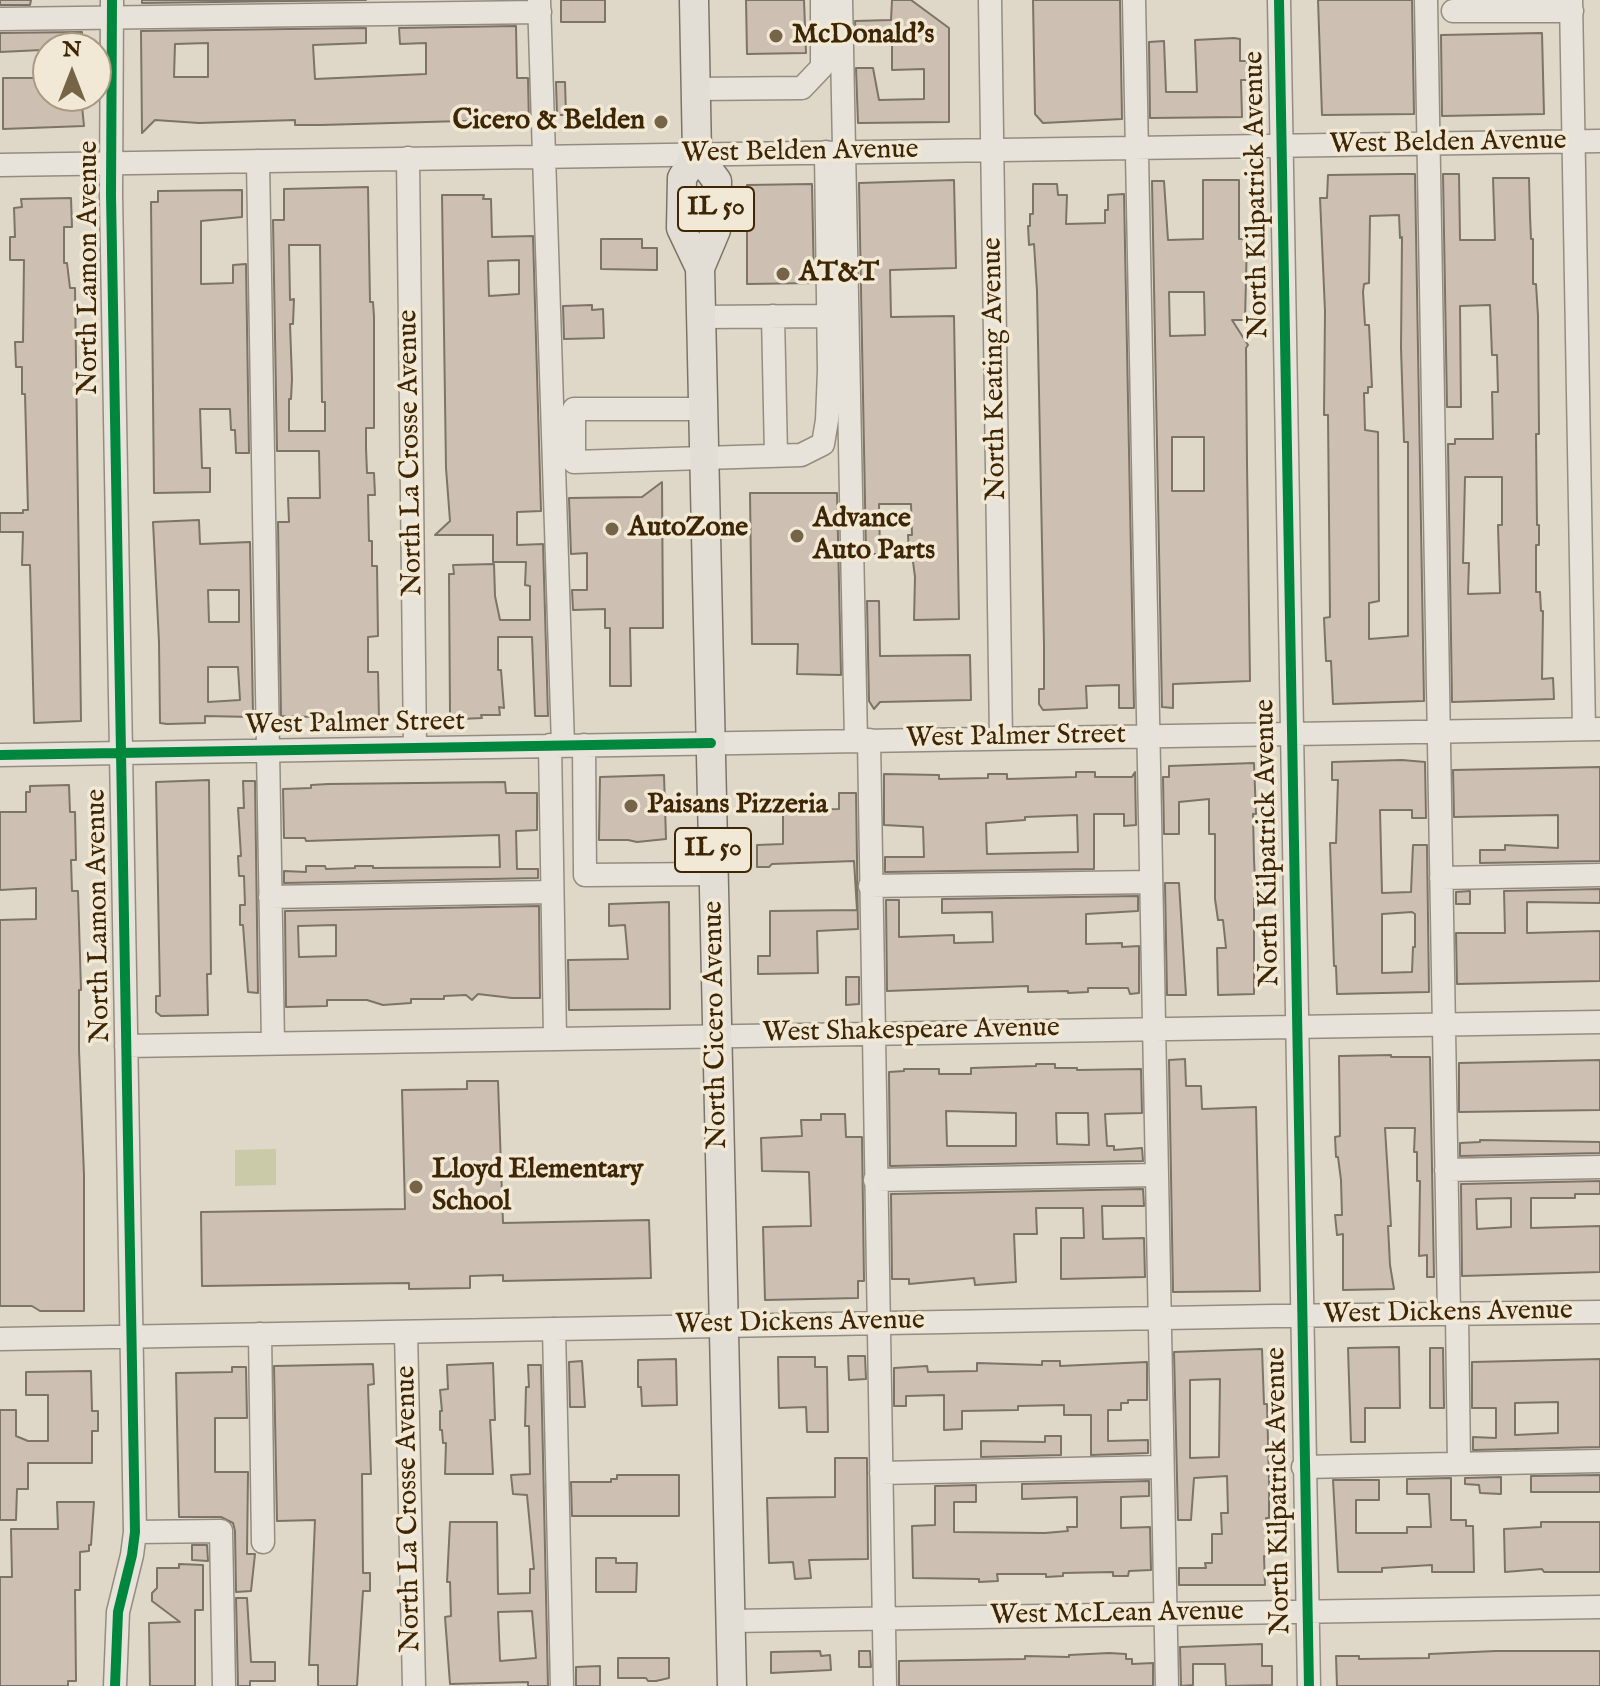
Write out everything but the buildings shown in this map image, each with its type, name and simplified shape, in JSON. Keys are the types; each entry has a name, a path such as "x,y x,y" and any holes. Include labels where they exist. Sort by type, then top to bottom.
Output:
{"main road":[{"name":"North Cicero Avenue","path":"694,0 697,154 717,181 716,230 700,268 732,1686"}],"street":[{"path":"815,0 822,67"},
{"path":"696,89 802,88 822,67 822,0"},
{"path":"703,409 574,409 574,462 801,455 823,444 827,420 841,0"},
{"name":"North Keating Avenue","path":"990,0 1001,738"},
{"path":"1134,0 1167,1686"},
{"name":"North Kilpatrick Avenue","path":"1279,0 1309,1686"},
{"path":"1426,0 1446,1170 1459,1464"},
{"path":"0,19 112,9 540,6 565,745 585,875 714,874"},
{"path":"1453,11 1572,6 1592,729"},
{"name":"North Lamon Avenue","path":"112,9 112,210 135,1532 118,1612 115,1686"},
{"name":"West Belden Avenue","path":"0,165 1600,141"},
{"path":"835,152 870,886 885,1686"},
{"name":"North La Crosse Avenue","path":"408,158 415,748"},
{"path":"258,161 273,1043"},
{"path":"773,316 776,455"},
{"path":"701,317 829,316"},
{"name":"West Palmer Street","path":"0,755 1592,729"},
{"path":"555,1038 551,892 565,745"},
{"path":"1441,878 1600,875"},
{"path":"870,886 1151,882"},
{"path":"270,897 551,892"},
{"name":"West Shakespeare Avenue","path":"126,1046 1600,1022"},
{"path":"1446,1170 1600,1167"},
{"path":"875,1180 1157,1175"},
{"name":"West Dickens Avenue","path":"0,1339 1600,1312"},
{"path":"554,1329 562,1686"},
{"name":"North La Crosse Avenue","path":"406,1332 414,1686"},
{"path":"260,1334 263,1542"},
{"path":"1303,1467 1600,1461"},
{"path":"881,1473 1162,1467"},
{"path":"135,1532 221,1531 224,1686"},
{"name":"West McLean Avenue","path":"731,1621 1600,1607"}],"green space":[{"path":"276,1149 276,1185 235,1186 235,1150"}],"cycle path":[{"path":"112,0 111,195 135,1532 118,1612 115,1686"},
{"path":"1279,0 1309,1686"},
{"path":"0,755 711,743"}],"place":[{"name":"McDonald's","path":"776,36"},
{"name":"Cicero & Belden","path":"661,122"},
{"name":"AT&T","path":"783,274"},
{"name":"AutoZone","path":"612,529"},
{"name":"Advance Auto Parts","path":"797,536"},
{"name":"Paisans Pizzeria","path":"631,806"},
{"name":"Lloyd Elementary School","path":"416,1187"}]}
